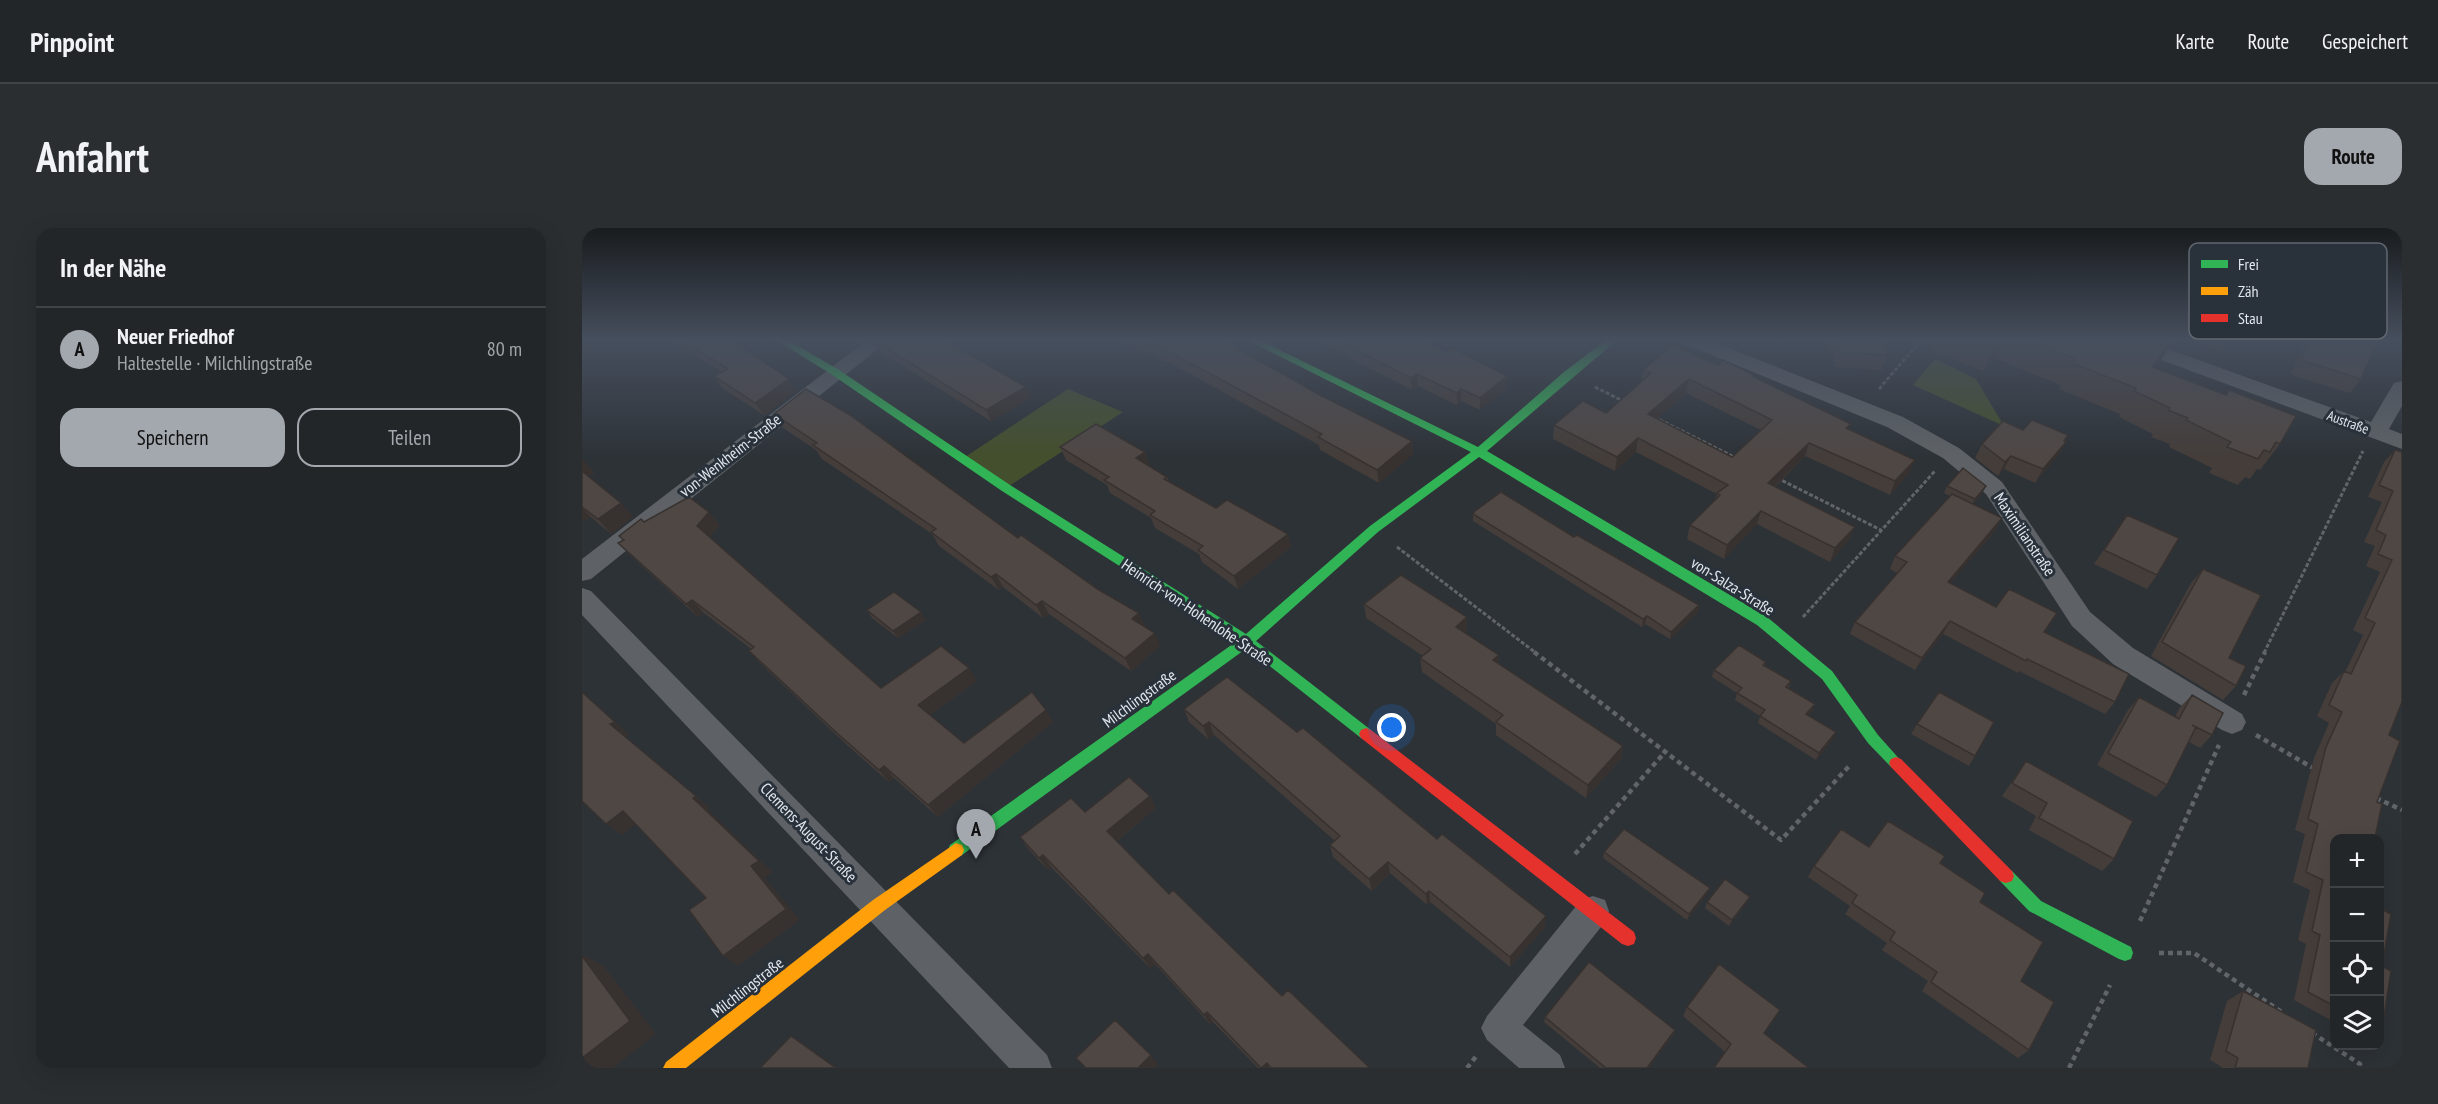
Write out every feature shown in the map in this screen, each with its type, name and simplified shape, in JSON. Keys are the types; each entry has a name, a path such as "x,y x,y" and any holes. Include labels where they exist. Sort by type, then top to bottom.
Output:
{"street":[{"name":"von-Wenkheim-Straße","path":"582,572 826,379"},
{"name":"Heinrich-von-Hohenlohe-Straße","path":"846,379 1006,488 1246,641 1628,938"},
{"name":"von-Salza-Straße","path":"1331,379 1479,452 1762,621 1827,675 1873,739 2035,906 2125,952"},
{"name":"Milchlingstraße","path":"672,1068 879,905 1246,641 1374,529 1479,452 1562,379"},
{"name":"Maximilianstraße","path":"1789,379 1895,422 1951,453 1994,488 2081,619 2123,656 2232,722"},
{"name":"Austraße","path":"2221,379 2370,441 2402,442"},
{"path":"2370,441 2402,388"},
{"name":"Clemens-August-Straße","path":"582,598 1034,1068"},
{"path":"1546,1068 1499,1028 1593,911"}],"path":[{"path":"1578,379 1630,405"},
{"path":"1862,409 1887,379"},
{"path":"1651,416 1745,462"},
{"path":"2069,1068 2339,494 2370,441"},
{"path":"1783,639 1951,453"},
{"path":"1766,473 1881,530"},
{"path":"1374,529 1781,840 1873,739"},
{"path":"2232,722 2320,772"},
{"path":"1552,880 1666,752"},
{"path":"2371,796 2402,810"},
{"path":"2125,952 2194,954 2291,1019"},
{"path":"2311,1032 2360,1064 2360,1068"}],"green space":[{"path":"1918,379 1976,379 2004,426 1913,385"},
{"path":"1068,389 1123,412 1006,488 962,459"}],"building":[{"path":"719,379 789,379 755,403"},
{"path":"936,379 1013,379 1026,387 986,410"},
{"path":"1220,379 1292,379 1412,441 1377,470 1318,437 1322,434"},
{"path":"1428,379 1503,379 1480,398 1461,389 1457,393"},
{"path":"1644,379 1689,379 1648,414 1732,457 1772,420 1689,379 1759,379 1851,424 1846,428 1915,460 1895,481 1809,443 1768,483 1855,527 1835,548 1761,511 1727,545 1690,525 1720,495 1717,493 1728,485 1638,438 1617,457 1554,425 1583,401 1606,413"},
{"path":"2113,379 2184,379 2226,395 2229,390 2296,416 2280,444 2276,442 2270,452 2264,450 2258,459 2227,447 2231,442 2134,391 2136,388"},
{"path":"806,389 850,415 1018,538 1021,535 1099,590 1139,613 1132,619 1155,633 1125,658 1042,601 1036,605 996,574 991,577 931,532 936,529 813,445 817,443 774,414"},
{"path":"2032,420 2068,435 2064,441 2066,442 2043,469 2011,456 2005,462 1982,444 2003,421 2023,430"},
{"path":"1096,424 1145,452 1136,458 1167,477 1164,479 1216,508 1227,500 1288,534 1234,576 1198,550 1203,546 1150,515 1155,511 1104,480 1109,477 1060,447"},
{"path":"2395,450 2402,452 2402,702 2389,735 2400,741 2377,802 2382,804 2376,834 2330,834 2330,1004 2308,992 2320,935 2312,931 2323,880 2306,872 2318,824 2308,819 2326,747 2342,712 2329,705 2344,671 2351,674 2375,623 2365,618 2392,560 2378,554 2386,535 2376,530 2393,491 2379,485"},
{"path":"1963,468 1986,486 1975,499 1947,486"},
{"path":"582,471 621,503 598,519 582,507"},
{"path":"1501,492 1574,537 1577,535 1699,605 1671,632 1647,616 1643,619 1473,514"},
{"path":"1952,494 2002,518 1948,582 1996,607 2009,589 2057,613 2044,632 2129,674 2115,702 2027,659 2026,661 1950,621 1922,658 1855,622 1907,562 1895,556"},
{"path":"689,497 709,512 697,526 881,688 941,646 969,668 918,705 964,743 1032,692 1046,710 928,805 884,766 879,770 838,734 749,651 754,647 692,600 686,604 618,543 624,540 619,536 641,519 644,522"},
{"path":"2127,515 2179,538 2157,575 2104,550"},
{"path":"2203,569 2261,595 2229,658 2246,666 2236,686 2162,642"},
{"path":"1401,575 1467,617 1456,627 1499,655 1493,660 1623,746 1588,785 1496,722 1503,715 1420,658 1431,649 1364,604"},
{"path":"894,592 921,612 893,631 867,610"},
{"path":"1739,645 1766,662 1763,665 1791,681 1786,687 1815,704 1806,714 1836,732 1819,753 1760,716 1765,710 1737,693 1742,688 1714,670"},
{"path":"1227,677 1297,732 1303,728 1437,839 1442,834 1546,916 1510,957 1429,891 1426,894 1388,862 1369,879 1330,845 1340,836 1209,722 1203,726 1184,709"},
{"path":"582,692 615,722 610,724 696,796 693,798 759,861 751,866 786,909 723,956 689,910 706,898 623,811 606,824 582,801"},
{"path":"1939,692 1994,722 1975,756 1917,724"},
{"path":"2192,695 2223,713 2212,735 2196,727 2167,785 2108,753 2139,697 2179,719"},
{"path":"2026,761 2133,821 2114,859 2039,818 2047,803 2012,783"},
{"path":"1129,777 1150,796 1107,831 1169,894 1173,890 1282,996 1288,990 1370,1068 1271,1068 1267,1063 1261,1068 1207,1012 1204,1015 1148,954 1143,958 1043,855 1039,858 1020,837 1071,798 1085,812"},
{"path":"1888,821 1945,856 1940,863 1985,893 1980,902 2043,942 2021,981 2054,1002 2029,1050 1931,982 1937,972 1890,940 1895,932 1852,903 1857,895 1814,866 1841,829 1869,847"},
{"path":"1624,829 1710,888 1689,914 1604,852"},
{"path":"1725,879 1750,897 1732,920 1707,902"},
{"path":"2384,910 2391,914 2384,954"},
{"path":"582,956 630,1021 582,1058"},
{"path":"1589,962 1675,1030 1647,1068 1606,1068 1545,1017"},
{"path":"1719,964 1780,1010 1764,1033 1809,1068 1714,1068 1731,1044 1687,1007"},
{"path":"2384,967 2391,971 2384,1017"},
{"path":"2243,991 2316,1030 2308,1068 2235,1068 2238,1058 2226,1051"},
{"path":"1115,1020 1151,1055 1138,1068 1086,1068 1076,1058"},
{"path":"791,1036 836,1068 760,1068"}],"traffic: fast":[{"path":"846,379 1006,488 1247,641 1366,734"},
{"path":"1331,379 1479,452 1762,621 1827,675 1873,739 1896,763"},
{"path":"956,850 1247,641 1374,529 1479,452 1562,379"},
{"path":"2006,876 2035,906 2125,953"}],"traffic: slow":[{"path":"672,1068 879,905 956,850"}],"traffic: jam":[{"path":"1366,734 1628,938"},
{"path":"1896,763 2006,876"}],"place":[{"name":"Neuer Friedhof","path":"976,859"}]}
